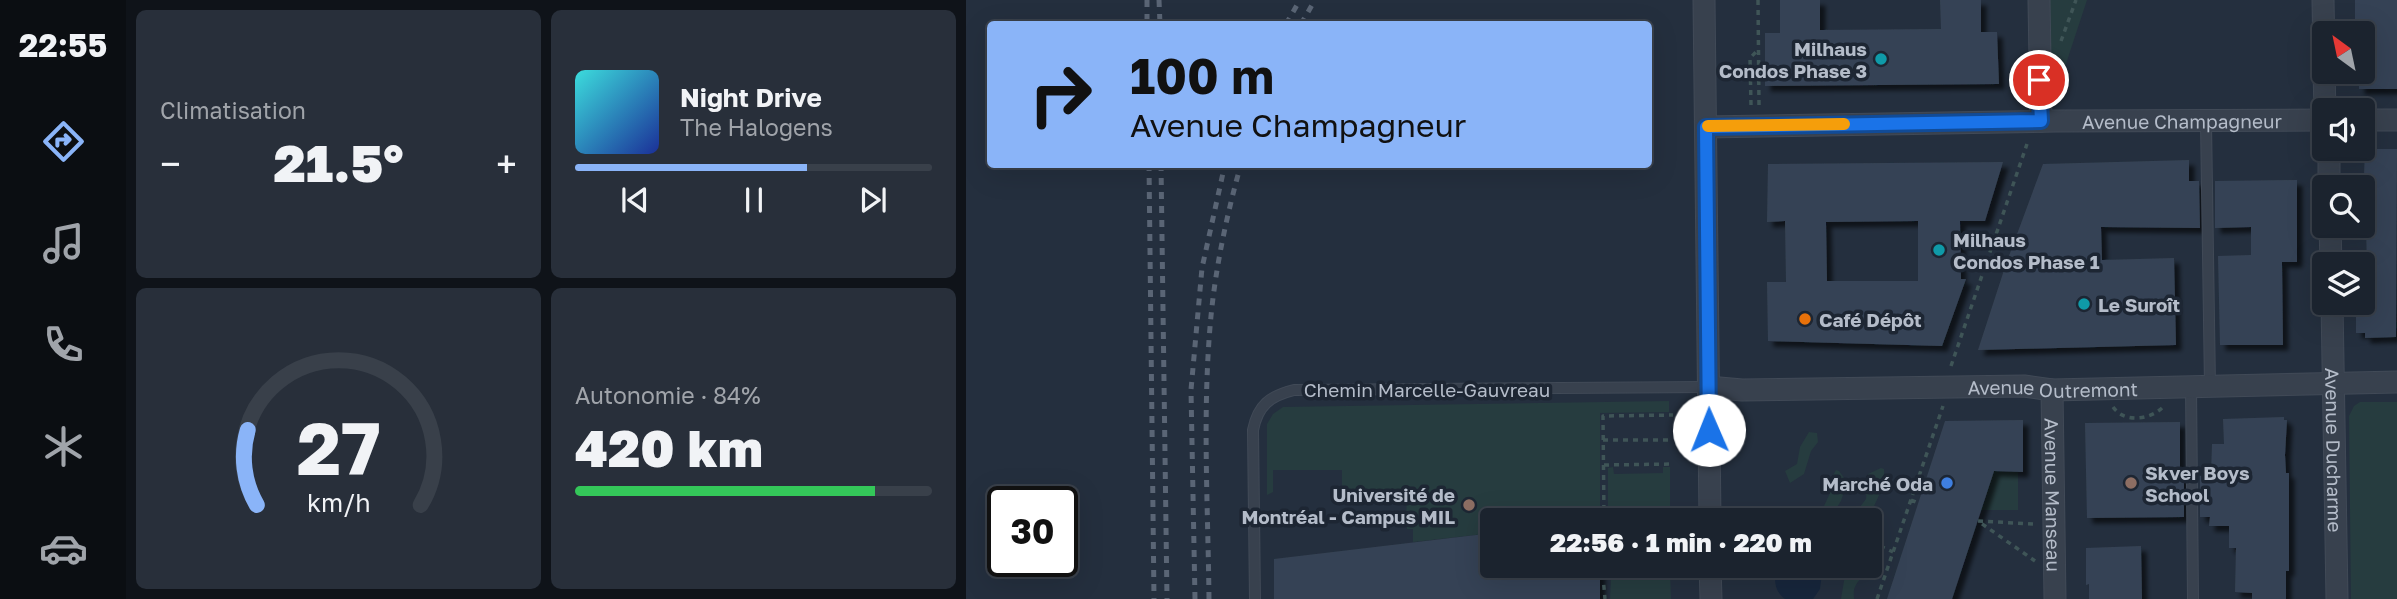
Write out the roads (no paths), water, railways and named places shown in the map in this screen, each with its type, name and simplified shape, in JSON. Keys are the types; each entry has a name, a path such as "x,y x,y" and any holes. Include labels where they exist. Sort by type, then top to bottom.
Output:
{"street":[{"path":"1704,0 1710,508"},
{"path":"2039,0 2041,121"},
{"path":"2323,0 2323,21"},
{"name":"Avenue Champagneur","path":"1706,127 2041,121 2312,120"},
{"path":"2375,120 2397,120"},
{"name":"Avenue Ducharme","path":"2332,315 2337,599"},
{"name":"Avenue Outremont","path":"1708,387 1742,390 2024,386 2052,390 2397,383"},
{"name":"Avenue Manseau","path":"2052,390 2055,599"},
{"path":"1710,578 1711,599"}],"lane":[{"path":"2193,599 2201,386 2206,122"},
{"name":"Chemin Marcelle-Gauvreau","path":"1255,599 1253,430 1261,406 1280,393 1294,390 1708,387"}],"water":[{"path":"1775,578 1821,578 1820,589 1813,599 1785,599 1778,592"}],"railway":[{"path":"1147,0 1147,21"},
{"path":"1159,0 1160,21"},
{"path":"1288,21 1300,0"},
{"path":"1303,21 1315,0"},
{"path":"1149,168 1154,599"},
{"path":"1161,168 1167,599"},
{"path":"1195,599 1191,390 1202,268 1224,168"},
{"path":"1209,599 1206,458 1208,351 1219,259 1240,168"}],"place":[{"name":"Milhaus Condos Phase 3","path":"1881,59"},
{"name":"Milhaus Condos Phase 1","path":"1939,250"},
{"name":"Le Suroît","path":"2084,304"},
{"name":"Café Dépôt","path":"1805,319"},
{"name":"Marché Oda","path":"1947,483"},
{"name":"Skver Boys School","path":"2131,483"},
{"name":"Université de Montréal - Campus MIL","path":"1469,505"}]}
